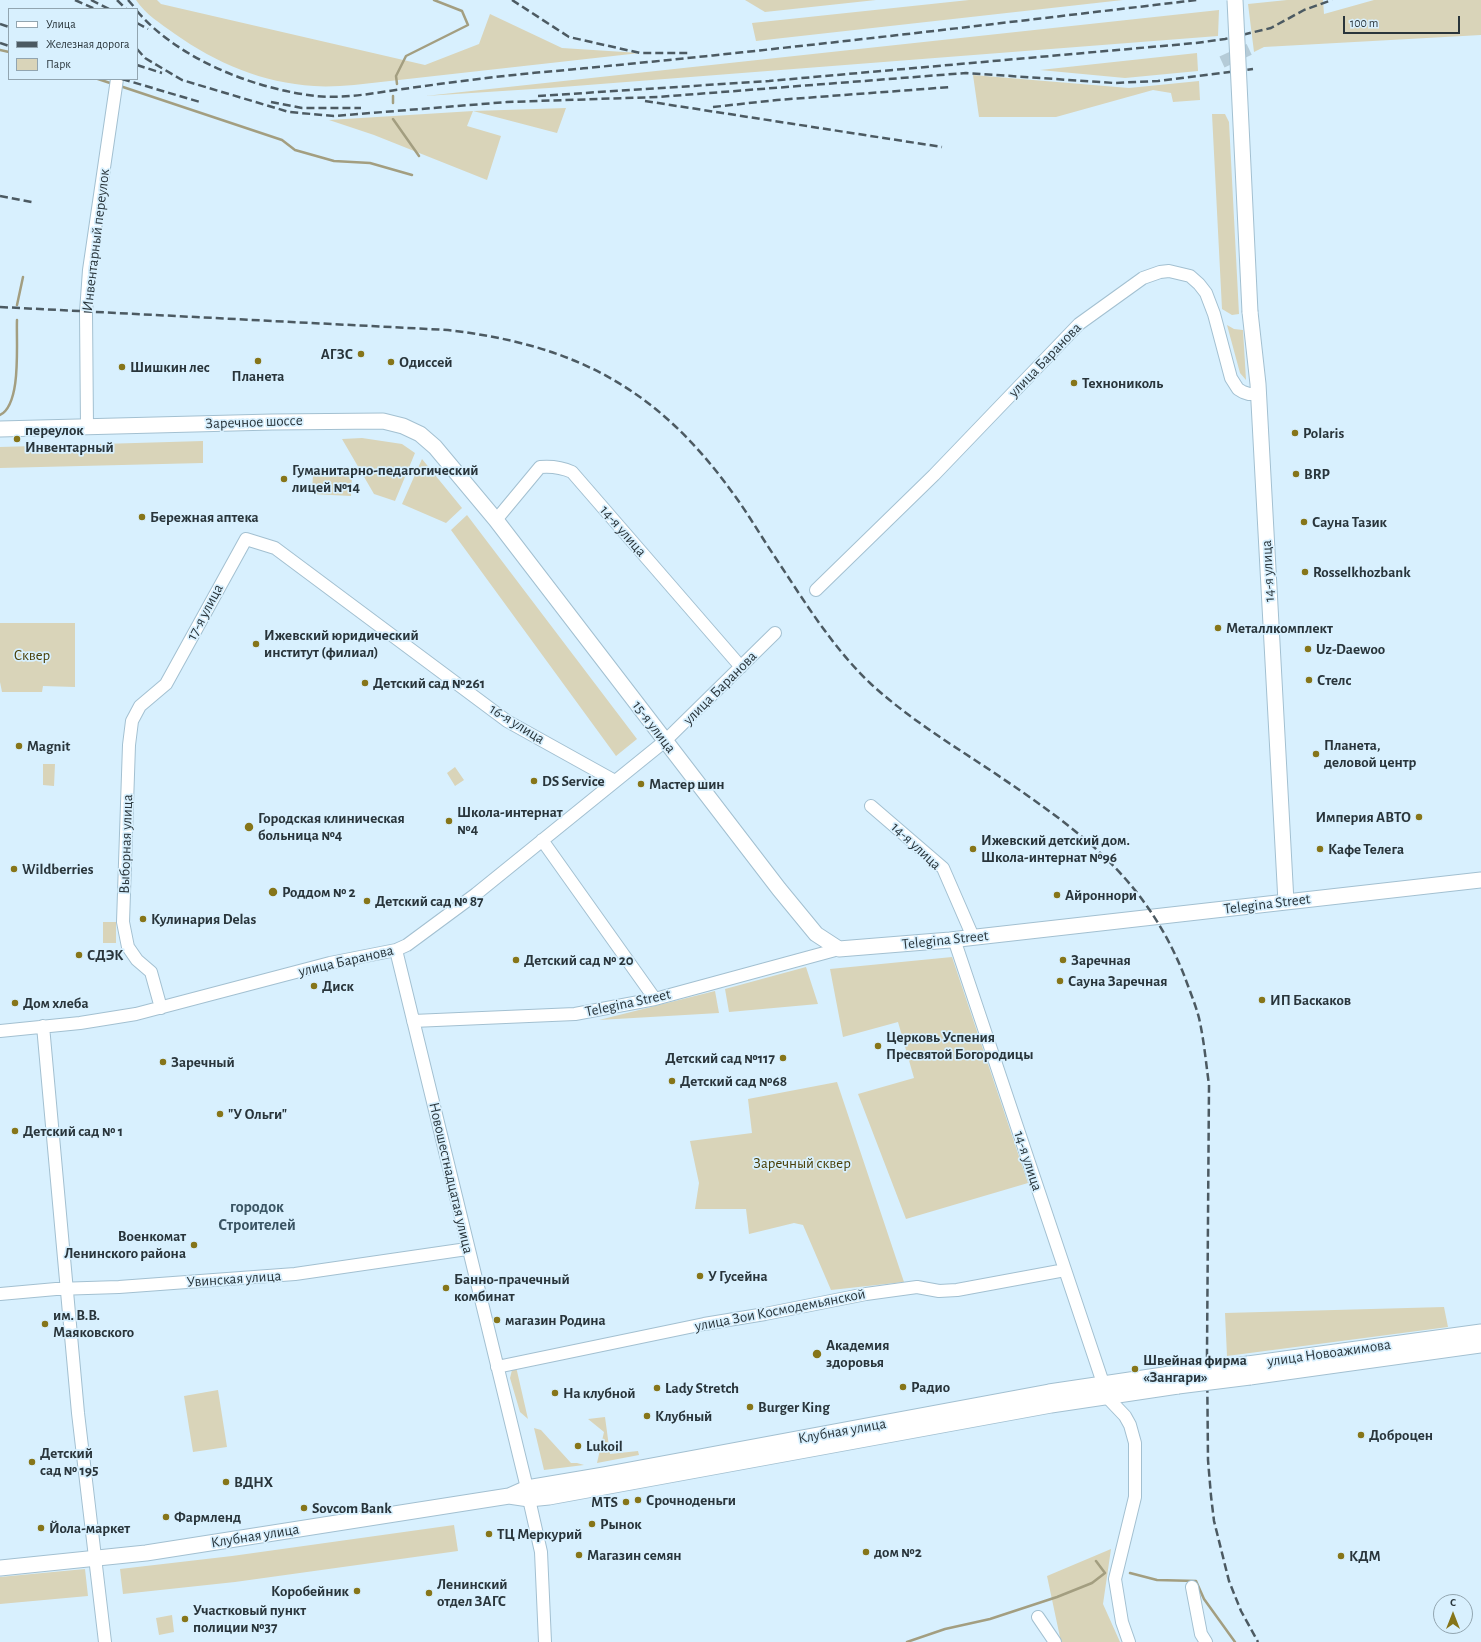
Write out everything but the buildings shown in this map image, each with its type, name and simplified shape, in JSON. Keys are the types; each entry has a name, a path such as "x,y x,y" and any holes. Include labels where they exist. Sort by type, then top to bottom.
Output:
{"main road":[{"path":"1235,0 1255,311"},
{"path":"1242,0 1255,311"},
{"name":"14-я улица","path":"1255,311 1286,902"},
{"name":"Заречное шоссе","path":"0,430 383,420 403,426 420,434 449,462 477,497"},
{"name":"15-я улица","path":"477,497 746,848 816,934 839,949"},
{"name":"Telegina Street","path":"839,949 973,937 1481,880"},
{"name":"улица Новоажимова","path":"1249,1370 1481,1332"},
{"name":"улица Новоажимова","path":"1178,1379 1481,1345"},
{"name":"Клубная улица","path":"0,1568 95,1558 244,1538 528,1494 1104,1390 1178,1379"}],"street":[{"name":"Инвентарный переулок","path":"87,427 86,312 89,270 117,80"},
{"name":"улица Баранова","path":"816,590 934,475 1079,324 1142,278 1160,272 1169,271 1190,276 1199,284 1206,293 1214,314 1231,378 1238,389 1243,392 1249,394 1258,389"},
{"name":"14-я улица","path":"496,520 540,467 549,466 563,468 572,472 741,667"},
{"name":"17-я улица","path":"166,684 246,539"},
{"name":"16-я улица","path":"246,539 275,548 507,721 615,781"},
{"name":"улица Баранова","path":"0,1031 108,1019 161,1008 330,963 396,950 432,928 476,894 665,741 775,633"},
{"name":"Выборная улица","path":"161,1008 151,972 137,960 128,947 123,922 129,745 132,721 140,706 166,684"},
{"name":"14-я улица","path":"871,806 943,868 973,937"},
{"path":"542,840 655,999"},
{"name":"14-я улица","path":"954,939 1104,1390"},
{"name":"Telegina Street","path":"413,1021 575,1014 655,999 839,949"},
{"name":"Новошестнадцатая улица","path":"396,950 541,1552 545,1642"},
{"path":"43,1026 59,1188 66,1288 78,1413 105,1642"},
{"name":"Увинская улица","path":"0,1294 66,1288 119,1287 295,1274 467,1248"},
{"name":"улица Зои Космодемьянской","path":"497,1367 704,1324 765,1314 859,1295 917,1287 939,1291 957,1290 1065,1270"},
{"path":"1104,1390 1125,1416 1130,1425 1135,1444 1134,1497 1115,1579 1122,1622 1129,1642"},
{"path":"1192,1587 1201,1634 1206,1642"},
{"path":"1038,1617 1055,1642"}],"green space":[{"path":"136,0 157,0 161,4 425,65 479,44 490,14 562,48 640,53 354,85 314,86 277,81 258,76 241,70 207,54 175,34 144,10"},
{"path":"745,0 876,0 765,12"},
{"path":"969,0 1123,0 756,41 752,23"},
{"path":"1287,0 1323,0 1324,14 1374,0 1481,0 1481,35 1264,47 1254,52 1248,4"},
{"path":"1219,10 1218,36 549,88 425,96"},
{"path":"1197,53 1198,71 1125,78 1040,70"},
{"path":"973,75 1129,88 1199,81 1200,100 1173,102 1171,93 1153,90 1056,117 979,117"},
{"path":"566,108 557,133 473,111"},
{"path":"473,111 467,126 501,136 487,180 374,135 329,120"},
{"path":"1212,114 1225,114 1229,122 1239,314 1232,315 1222,309"},
{"path":"1227,325 1234,329 1243,330 1246,380 1240,373"},
{"path":"362,438 402,444 415,453 395,501 374,494 342,439"},
{"path":"203,441 203,463 0,468 0,447"},
{"path":"422,459 462,508 446,523 402,504"},
{"path":"313,473 352,475 351,496 312,494"},
{"path":"467,515 637,739 616,756 451,530"},
{"name":"Сквер","path":"0,623 75,623 75,687 43,686 42,692 2,692 0,682"},
{"path":"43,764 55,764 54,786 43,785"},
{"path":"455,767 464,780 455,786 447,773"},
{"path":"103,922 116,922 116,943 103,943"},
{"path":"952,957 1028,1183 906,1219 858,1094 914,1078 898,1022 843,1037 830,969"},
{"path":"806,967 818,1004 729,1012 725,989"},
{"path":"715,991 719,1013 599,1020"},
{"name":"Заречный сквер","path":"837,1082 904,1282 831,1290 803,1225 794,1223 749,1234 746,1209 695,1209 699,1183 690,1141 752,1133 748,1099"},
{"path":"1444,1307 1448,1327 1227,1356 1225,1313"},
{"path":"516,1368 528,1419 520,1412 510,1378 512,1370"},
{"path":"218,1390 227,1447 193,1452 184,1396"},
{"path":"605,1417 610,1454 638,1451 639,1455 597,1463 604,1432 588,1419"},
{"path":"534,1428 541,1430 571,1463 584,1465 544,1470"},
{"path":"454,1525 458,1551 235,1582 123,1594 120,1569 232,1556"},
{"path":"1111,1549 1103,1604 1120,1642 1061,1642 1047,1576"},
{"path":"85,1569 88,1596 0,1604 0,1577"},
{"path":"172,1615 174,1632 159,1635 156,1618"}],"waterway":[{"path":"397,84 396,76 406,56 468,25 462,11 434,0"},
{"path":"0,50 8,52"},
{"path":"101,80 110,83"},
{"path":"123,87 282,140 295,150 334,161 370,163 412,175"},
{"path":"393,96 393,103"},
{"path":"393,119 419,156"},
{"path":"17,305 23,277"},
{"path":"0,415 7,409 12,399 15,386 17,320"},
{"path":"907,1642 945,1629 990,1619 1057,1597 1092,1583 1105,1573 1096,1561"},
{"path":"1130,1573 1157,1580 1196,1581 1204,1599 1235,1642"}],"tunnel":[{"path":"1222,62 1252,48"}],"railway":[{"path":"75,0 93,8"},
{"path":"91,0 107,8"},
{"path":"117,0 125,8"},
{"path":"128,0 135,8"},
{"path":"512,0 569,37 640,53 691,53"},
{"path":"138,12 154,28 174,44 219,69 268,87 316,96 338,97 501,76 782,48 1197,0"},
{"path":"538,96 769,81 1196,43 1225,39 1271,28 1304,10 1332,0"},
{"path":"0,24 8,27"},
{"path":"138,24 148,29"},
{"path":"0,43 8,46"},
{"path":"138,50 145,58 182,80 289,112 334,116 507,102 658,97 966,73 1114,83 1158,81 1253,69"},
{"path":"138,65 162,73"},
{"path":"125,80 200,102"},
{"path":"713,107 777,100 951,87"},
{"path":"645,101 942,147"},
{"path":"271,102 302,108 361,108"},
{"path":"0,196 32,202"},
{"path":"0,307 448,330 494,337 535,347 574,360 610,378 643,399 674,425 703,456 737,500 818,622 843,654 871,684 914,719 1051,812 1079,834 1128,881 1149,909 1168,940 1192,996 1199,1018 1202,1035 1209,1085 1207,1354 1208,1460 1211,1496 1214,1521 1229,1581 1241,1611 1258,1642"}],"place":[{"name":"АГЗС","path":"361,354"},
{"name":"Планета","path":"258,361"},
{"name":"Одиссей","path":"391,362"},
{"name":"Шишкин лес","path":"122,367"},
{"name":"Технониколь","path":"1074,383"},
{"name":"Polaris","path":"1295,433"},
{"name":"переулок Инвентарный","path":"17,439"},
{"name":"BRP","path":"1296,474"},
{"name":"Гуманитарно-педагогический лицей №14","path":"284,479"},
{"name":"Бережная аптека","path":"142,517"},
{"name":"Сауна Тазик","path":"1304,522"},
{"name":"Rosselkhozbank","path":"1305,572"},
{"name":"Металлкомплект","path":"1218,628"},
{"name":"Ижевский юридический институт (филиал)","path":"256,644"},
{"name":"Uz-Daewoo","path":"1308,649"},
{"name":"Стелс","path":"1309,680"},
{"name":"Детский сад №261","path":"365,683"},
{"name":"Magnit","path":"19,746"},
{"name":"Планета, деловой центр","path":"1316,754"},
{"name":"DS Service","path":"534,781"},
{"name":"Мастер шин","path":"641,784"},
{"name":"Империя АВТО","path":"1419,817"},
{"name":"Школа-интернат №4","path":"449,821"},
{"name":"Городская клиническая больница №4","path":"249,827"},
{"name":"Ижевский детский дом. Школа-интернат №96","path":"973,849"},
{"name":"Кафе Телега","path":"1320,849"},
{"name":"Wildberries","path":"14,869"},
{"name":"Роддом № 2","path":"273,892"},
{"name":"Айроннори","path":"1057,895"},
{"name":"Детский сад № 87","path":"367,901"},
{"name":"Кулинария Delas","path":"143,919"},
{"name":"СДЭК","path":"79,955"},
{"name":"Детский сад № 20","path":"516,960"},
{"name":"Заречная","path":"1063,960"},
{"name":"Сауна Заречная","path":"1060,981"},
{"name":"Диск","path":"314,986"},
{"name":"ИП Баскаков","path":"1262,1000"},
{"name":"Дом хлеба","path":"15,1003"},
{"name":"Церковь Успения Пресвятой Богородицы","path":"878,1046"},
{"name":"Детский сад №117","path":"783,1058"},
{"name":"Заречный","path":"163,1062"},
{"name":"Детский сад №68","path":"672,1081"},
{"name":"\"У Ольги\"","path":"220,1114"},
{"name":"Детский сад № 1","path":"15,1131"},
{"name":"Военкомат Ленинского района","path":"194,1245"},
{"name":"У Гусейна","path":"700,1276"},
{"name":"Банно-прачечный комбинат","path":"446,1288"},
{"name":"магазин Родина","path":"497,1320"},
{"name":"им. В.В. Маяковского","path":"45,1324"},
{"name":"Академия здоровья","path":"817,1354"},
{"name":"Швейная фирма «Зангари»","path":"1135,1369"},
{"name":"Радио","path":"903,1387"},
{"name":"Lady Stretch","path":"657,1388"},
{"name":"На клубной","path":"555,1393"},
{"name":"Burger King","path":"750,1407"},
{"name":"Клубный","path":"647,1416"},
{"name":"Доброцен","path":"1361,1435"},
{"name":"Lukoil","path":"578,1446"},
{"name":"Детский сад № 195","path":"32,1462"},
{"name":"ВДНХ","path":"226,1482"},
{"name":"Срочноденьги","path":"638,1500"},
{"name":"MTS","path":"626,1502"},
{"name":"Sovcom Bank","path":"304,1508"},
{"name":"Фармленд","path":"166,1517"},
{"name":"Рынок","path":"592,1524"},
{"name":"Йола-маркет","path":"41,1528"},
{"name":"ТЦ Меркурий","path":"489,1534"},
{"name":"дом №2","path":"866,1552"},
{"name":"Магазин семян","path":"579,1555"},
{"name":"КДМ","path":"1341,1556"},
{"name":"Коробейник","path":"357,1591"},
{"name":"Ленинский отдел ЗАГС","path":"429,1593"},
{"name":"Участковый пункт полиции №37","path":"185,1619"}],"district":[{"name":"городок Строителей","path":"257,1216"}]}
